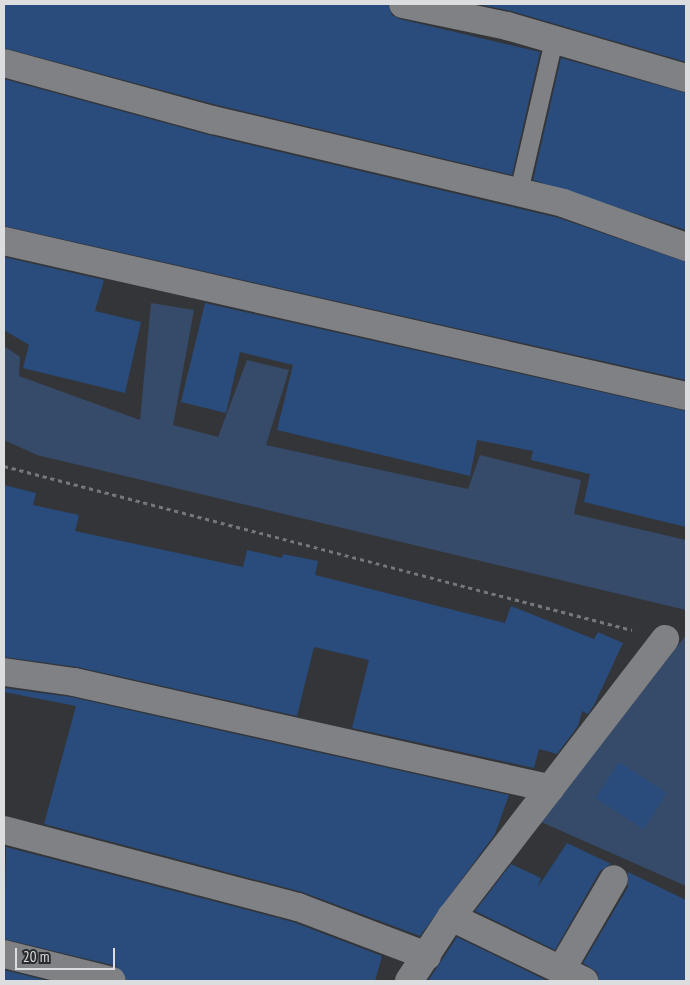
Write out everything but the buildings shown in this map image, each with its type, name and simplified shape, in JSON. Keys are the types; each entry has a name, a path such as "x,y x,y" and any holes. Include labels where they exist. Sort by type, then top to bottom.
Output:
{"street":[{"path":"402,4 554,40 686,78"},
{"path":"4,63 213,120 519,192 686,246"},
{"path":"4,241 686,396"},
{"path":"409,981 450,917 666,638"},
{"path":"4,672 74,682 550,788"},
{"path":"4,830 298,907 426,956"},
{"path":"450,917 572,976 614,878"},
{"path":"4,954 56,975 112,981"}],"lane":[{"path":"519,192 554,40"}],"path":[{"path":"4,466 666,638"}],"shaded area":[{"path":"151,303 194,310 173,425 218,437 247,360 289,370 266,445 468,489 480,455 581,480 574,514 686,540 686,610 37,455 4,440 4,346 20,357 19,376 140,420"},
{"path":"686,635 686,886 541,822"}]}
